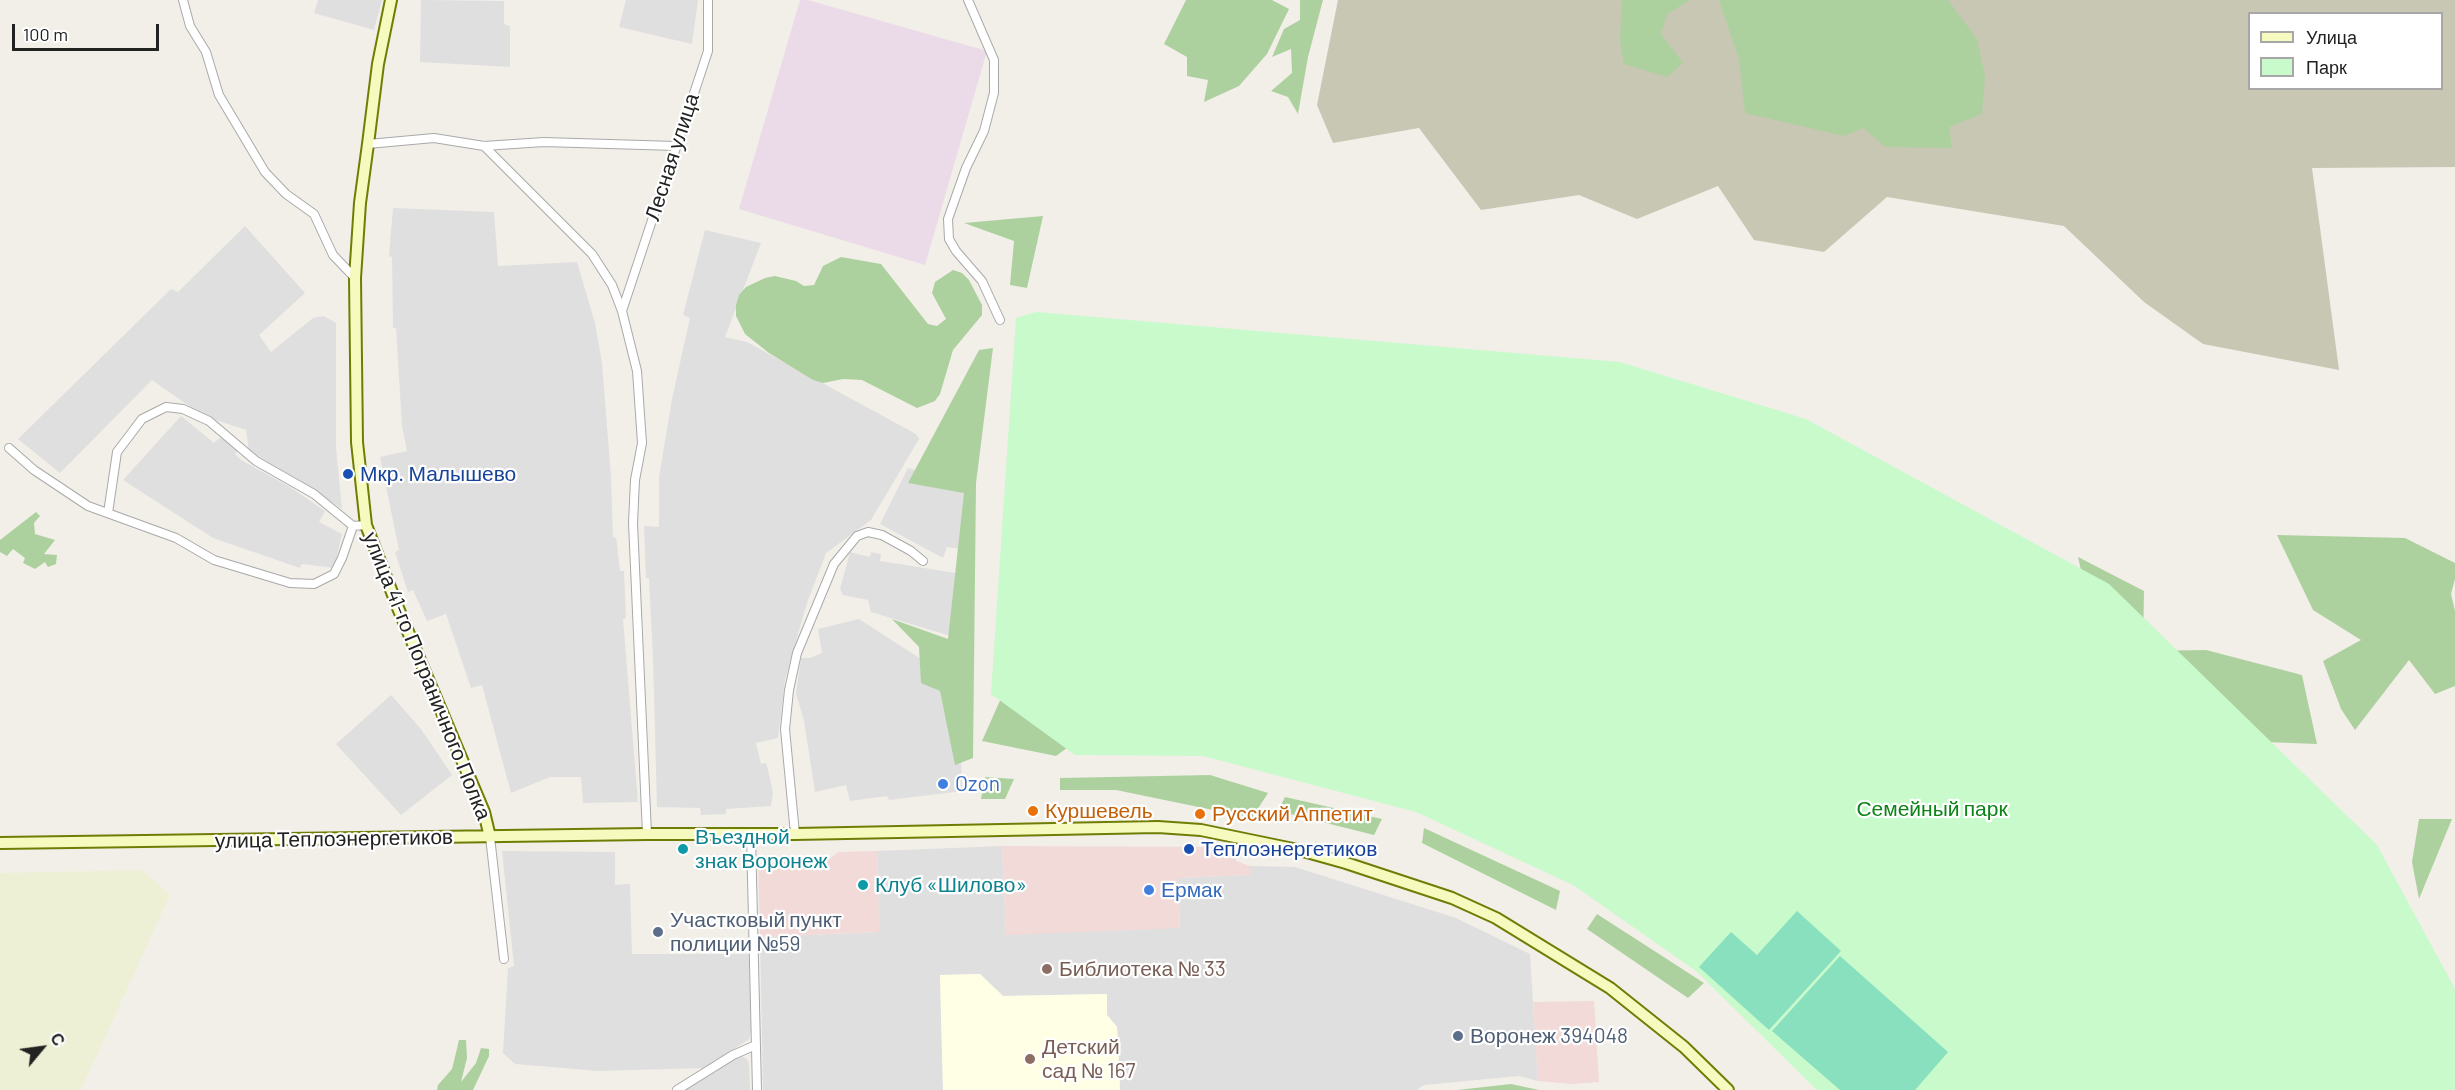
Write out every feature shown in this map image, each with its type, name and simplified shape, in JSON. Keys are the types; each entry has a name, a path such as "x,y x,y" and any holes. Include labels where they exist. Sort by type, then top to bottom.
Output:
{"street":[{"path":"183,0 190,26 206,52 219,95 265,172 286,194 314,214 333,255 355,278"},
{"name":"улица 41-го Пограничного Полка","path":"391,0 378,64 360,203 355,278 357,442 366,525 398,608 484,812 490,837 504,959"},
{"name":"Лесная улица","path":"622,312 708,51 708,0"},
{"path":"968,0 994,60 994,93 984,130 966,168 948,219 949,239 956,251 982,281 1000,320"},
{"path":"368,144 434,138 484,146 544,142 675,146"},
{"path":"484,146 592,254 612,285 622,312 637,371 642,443 635,480 633,523 647,834"},
{"path":"108,513 117,452 142,419 166,407 183,409 209,421 256,461 314,494 353,526 366,525"},
{"path":"9,448 34,470 88,506 176,538 214,560 290,583 314,584 334,574 353,526"},
{"path":"795,834 785,729 789,690 797,653 834,564 857,536 868,532 882,535 911,551 923,561"},
{"name":"улица Теплоэнергетиков","path":"0,843 647,834 751,835 1158,826 1201,830 1303,851 1346,863 1452,898 1496,918 1624,999 1684,1047 1728,1090"},
{"path":"751,835 757,1090"},
{"path":"677,1090 733,1055 756,1045"}],"shaded area":[{"path":"318,0 382,0 374,30 314,13"},
{"path":"421,0 504,1 504,24 510,26 510,67 420,62"},
{"path":"626,0 698,0 692,44 619,27"},
{"path":"800,0 808,0 987,51 925,265 739,209"},
{"path":"1338,0 2455,0 2455,167 2312,168 2339,370 2203,344 2144,302 2064,226 1887,197 1824,252 1754,240 1718,186 1637,219 1579,195 1481,210 1419,128 1333,143 1317,105"},
{"path":"393,208 494,212 498,266 577,262 595,323 602,363 611,477 613,538 616,537 620,571 624,571 626,618 623,619 638,802 583,803 581,777 550,777 511,793 482,685 471,688 446,614 427,621 413,590 408,592 395,552 399,550 380,457 407,451 402,426 396,328 393,328 392,257 389,256"},
{"path":"245,226 305,293 259,335 271,352 313,318 324,316 336,323 336,448 342,509 301,481 249,451 246,430 216,420 189,406 152,380 60,473 18,439 171,289 178,292"},
{"path":"705,230 761,243 725,337 747,342 916,434 919,439 871,520 826,553 807,603 785,679 778,738 756,743 761,764 766,763 769,774 773,793 771,806 726,809 726,814 701,815 700,808 657,807 653,657 644,526 659,527 659,477 672,399 690,318 683,315"},
{"path":"181,416 214,443 222,436 238,450 235,454 241,460 290,487 325,511 319,522 342,534 334,568 302,564 300,568 213,538 123,480"},
{"path":"908,468 968,485 962,549 947,547 943,558 880,524"},
{"path":"850,552 870,557 871,552 881,554 880,561 962,574 954,637 871,612 868,600 843,595 840,589"},
{"path":"859,619 955,681 963,791 889,800 887,796 850,801 846,785 815,792 804,721 796,693 801,658 810,658 822,653 818,629"},
{"path":"391,695 421,729 452,775 401,815 336,744"},
{"path":"1002,846 1006,934 1180,927 1178,878 1250,875 1250,866 1295,867 1456,918 1530,954 1538,1081 1519,1076 1424,1085 1417,1090 1120,1090 1117,1027 1107,1015 1107,994 1003,996 980,974 940,975 943,1090 763,1090 760,937 879,932 877,851"},
{"path":"1002,846 1234,847 1236,861 1250,866 1251,875 1178,878 1180,928 1006,935"},
{"path":"502,851 615,852 615,885 630,884 632,954 749,954 751,1031 749,1039 705,1068 598,1071 515,1064 503,1053 508,968 514,966"},
{"path":"877,851 879,932 760,937 758,863 828,860 838,852"},
{"path":"142,870 170,895 81,1090 0,1090 0,873"},
{"name":"Детский сад № 167","path":"980,974 1003,996 1107,994 1107,1015 1117,1027 1120,1090 943,1090 940,975"},
{"path":"1594,1001 1599,1082 1572,1084 1538,1081 1533,1002"},
{"path":"742,1056 749,1063 750,1090 684,1090 733,1058"}],"green space":[{"path":"1186,0 1272,0 1289,9 1267,54 1239,86 1204,102 1208,80 1187,76 1187,57 1164,44"},
{"path":"1300,0 1323,0 1308,57 1298,114 1288,97 1271,91 1292,73 1291,49 1272,57 1284,29 1300,20"},
{"path":"1622,0 1690,0 1667,14 1661,34 1683,63 1667,77 1624,64 1620,41"},
{"path":"1719,0 1948,0 1977,39 1985,77 1982,114 1949,127 1952,148 1886,147 1863,128 1844,136 1745,113 1739,59"},
{"path":"1043,216 1027,288 1010,285 1014,241 964,223"},
{"path":"841,257 881,264 928,324 937,326 946,319 932,293 935,282 953,270 962,273 969,280 982,305 982,315 953,350 940,394 935,401 917,408 862,380 843,379 823,383 813,380 769,353 745,334 736,316 736,305 739,295 746,287 775,276 796,281 804,286 814,285 823,266"},
{"name":"Семейный парк","path":"1036,312 1620,362 1806,419 2109,584 2377,845 2455,989 2455,1090 1817,1090 1696,971 1573,885 1416,812 1203,756 1075,755 991,694 1016,318"},
{"path":"993,348 976,483 973,758 955,765 940,691 921,683 919,647 892,619 948,639 964,493 908,483 979,350"},
{"path":"36,512 40,516 34,523 35,534 55,540 44,554 57,555 56,564 48,567 45,562 35,569 23,563 25,558 13,549 7,556 0,552 0,540"},
{"path":"2277,535 2405,538 2455,563 2455,579 2451,594 2455,611 2455,686 2435,694 2409,660 2355,730 2341,709 2323,661 2361,640 2313,610"},
{"path":"2078,557 2144,591 2143,651 2206,650 2302,675 2317,744 2214,740 2085,588"},
{"path":"1006,687 1079,739 1056,756 982,741"},
{"path":"1210,775 1268,793 1252,818 1116,790 1060,790 1060,778"},
{"path":"985,777 1014,779 1005,799 981,799"},
{"path":"1285,797 1382,819 1374,835 1278,811"},
{"path":"2419,819 2452,819 2419,899 2412,862"},
{"path":"1424,828 1560,891 1556,910 1422,843"},
{"path":"1797,911 1841,951 1769,1030 1699,967 1731,932 1757,955"},
{"path":"1597,914 1704,983 1688,998 1587,929"},
{"path":"1840,956 1948,1052 1915,1090 1840,1090 1772,1031"},
{"path":"459,1040 466,1040 467,1058 461,1082 476,1063 481,1048 489,1049 489,1056 473,1090 437,1090 438,1085 452,1069"},
{"path":"1511,1084 1539,1090 1457,1090"}],"place":[{"name":"Мкр. Малышево","path":"348,474"},
{"name":"Ozon","path":"943,784"},
{"name":"Куршевель","path":"1033,811"},
{"name":"Русский Аппетит","path":"1200,814"},
{"name":"Въездной знак Воронеж","path":"683,849"},
{"name":"Теплоэнергетиков","path":"1189,849"},
{"name":"Клуб «Шилово»","path":"863,885"},
{"name":"Ермак","path":"1149,890"},
{"name":"Участковый пункт полиции №59","path":"658,932"},
{"name":"Библиотека № 33","path":"1047,969"},
{"name":"Воронеж 394048","path":"1458,1036"},
{"name":"Детский сад № 167","path":"1030,1059"}]}
